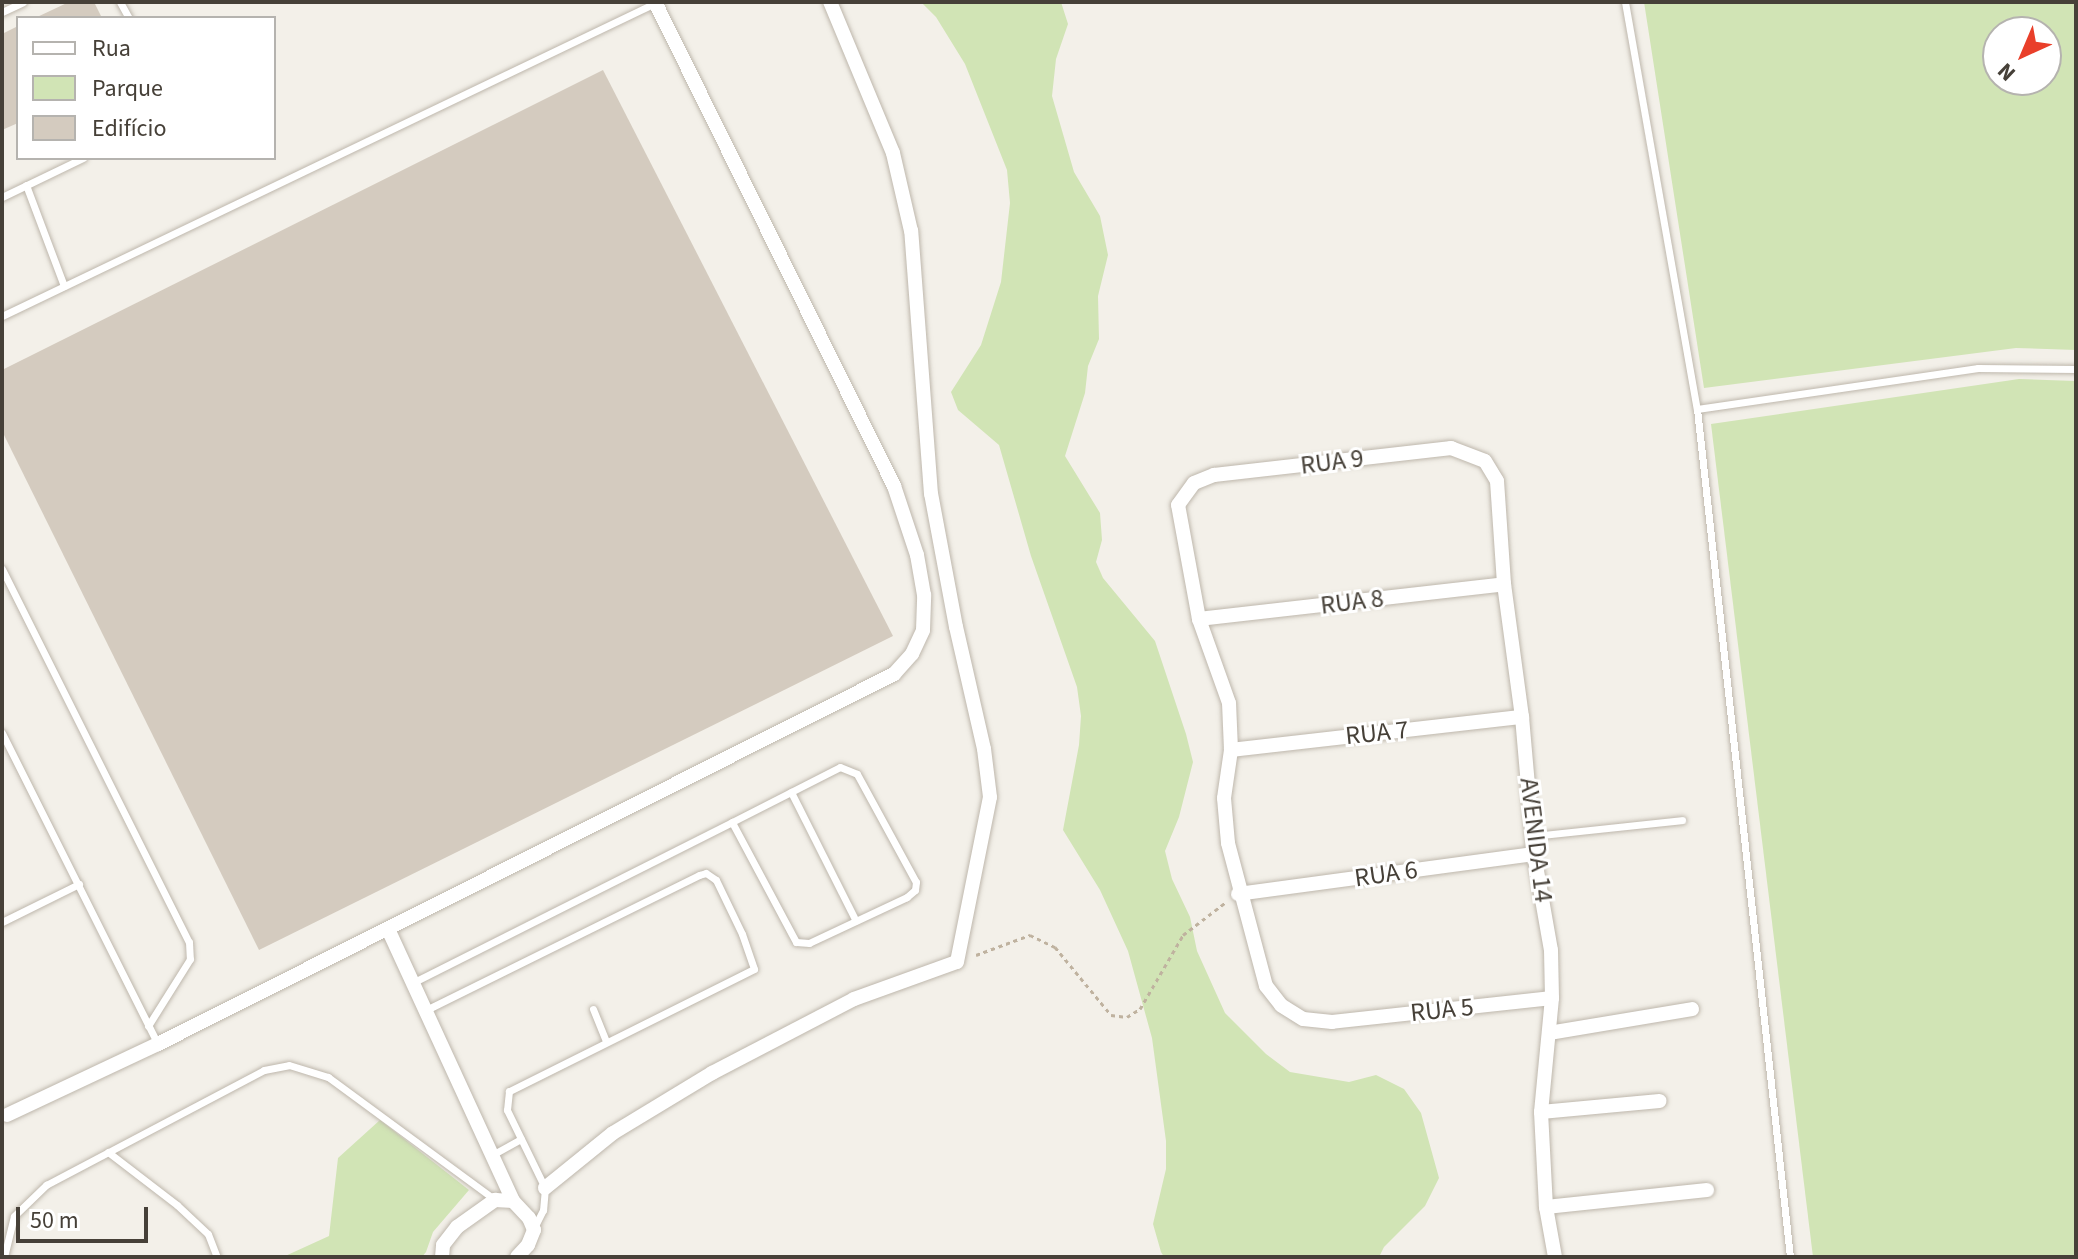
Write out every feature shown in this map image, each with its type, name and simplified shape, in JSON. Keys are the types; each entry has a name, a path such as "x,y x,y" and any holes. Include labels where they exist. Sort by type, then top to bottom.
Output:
{"street":[{"path":"545,1188 613,1133 712,1073 854,999 957,962 990,797 984,749 956,627 931,494 911,231 893,153 830,2"},
{"path":"4,1113 158,1044 894,674 912,654 923,630 924,595 917,555 894,486 655,3"},
{"name":"RUA 9","path":"1214,475 1451,448"},
{"name":"AVENIDA 14","path":"1451,448 1485,461 1497,481 1504,584 1522,717 1532,837 1551,950 1552,998 1541,1112 1546,1207 1555,1257"},
{"name":"RUA 5","path":"1214,475 1194,483 1178,505 1199,619 1229,703 1231,750 1224,798 1228,843 1238,894 1266,986 1281,1005 1303,1019 1332,1022 1552,998"},
{"name":"RUA 8","path":"1199,619 1504,584"},
{"name":"RUA 7","path":"1231,750 1522,717"},
{"name":"RUA 6","path":"1238,894 1534,854"},
{"path":"388,929 513,1201 529,1218 534,1230 528,1245 517,1257"},
{"path":"1549,1033 1692,1009"},
{"path":"1541,1112 1659,1101"},
{"path":"1546,1207 1707,1190"},
{"path":"442,1257 443,1245 457,1227 495,1200 513,1201"}],"lane":[{"path":"2,12 23,2"},
{"path":"1625,2 1697,409 1790,1257"},
{"path":"2,316 655,3"},
{"path":"2,197 79,160"},
{"path":"26,185 64,286"},
{"path":"1697,409 1978,368 2076,369"},
{"path":"2,569 189,942 190,959 148,1026"},
{"path":"2,733 158,1044"},
{"path":"412,983 840,767 857,774 916,882 915,890 907,897 809,943 796,942 732,822"},
{"path":"791,792 856,921"},
{"path":"1532,837 1682,820"},
{"path":"426,1010 699,875 711,875 742,934 754,969 509,1091 507,1110 545,1188 543,1210 534,1230"},
{"path":"2,922 79,884"},
{"path":"593,1009 606,1042"},
{"path":"4,1257 10,1226 27,1200 46,1185 264,1070 289,1065 328,1077 495,1200"},
{"path":"492,1155 521,1139"},
{"path":"108,1152 177,1205 208,1234 217,1257"}],"path":[{"path":"957,962 1030,935 1055,947 1111,1015 1127,1017 1140,1009 1183,935 1238,894"}],"green space":[{"path":"921,2 1061,2 1068,24 1056,59 1052,96 1074,172 1100,216 1108,255 1098,296 1099,339 1088,366 1085,393 1065,456 1100,513 1102,540 1096,562 1103,578 1155,641 1186,734 1193,762 1179,817 1165,851 1172,879 1190,917 1197,951 1225,1013 1266,1054 1290,1072 1349,1082 1376,1075 1404,1089 1421,1113 1439,1178 1425,1206 1384,1247 1379,1257 1164,1257 1161,1252 1153,1224 1166,1169 1166,1141 1152,1038 1128,951 1100,890 1063,830 1079,745 1081,716 1077,687 1031,556 999,445 958,410 951,392 981,345 1001,282 1010,203 1007,170 965,64 936,17"},
{"path":"1644,2 2076,2 2076,350 2016,348 1704,388"},
{"path":"2019,379 2076,381 2076,1257 1813,1257 1711,424"},
{"path":"380,1120 469,1190 433,1232 426,1252 422,1257 283,1257 329,1236 338,1158"}],"building":[{"path":"69,2 94,2 101,16 39,16"},
{"path":"16,27 16,124 2,130 2,34"},
{"path":"603,70 893,636 259,950 2,431 2,370"}]}
